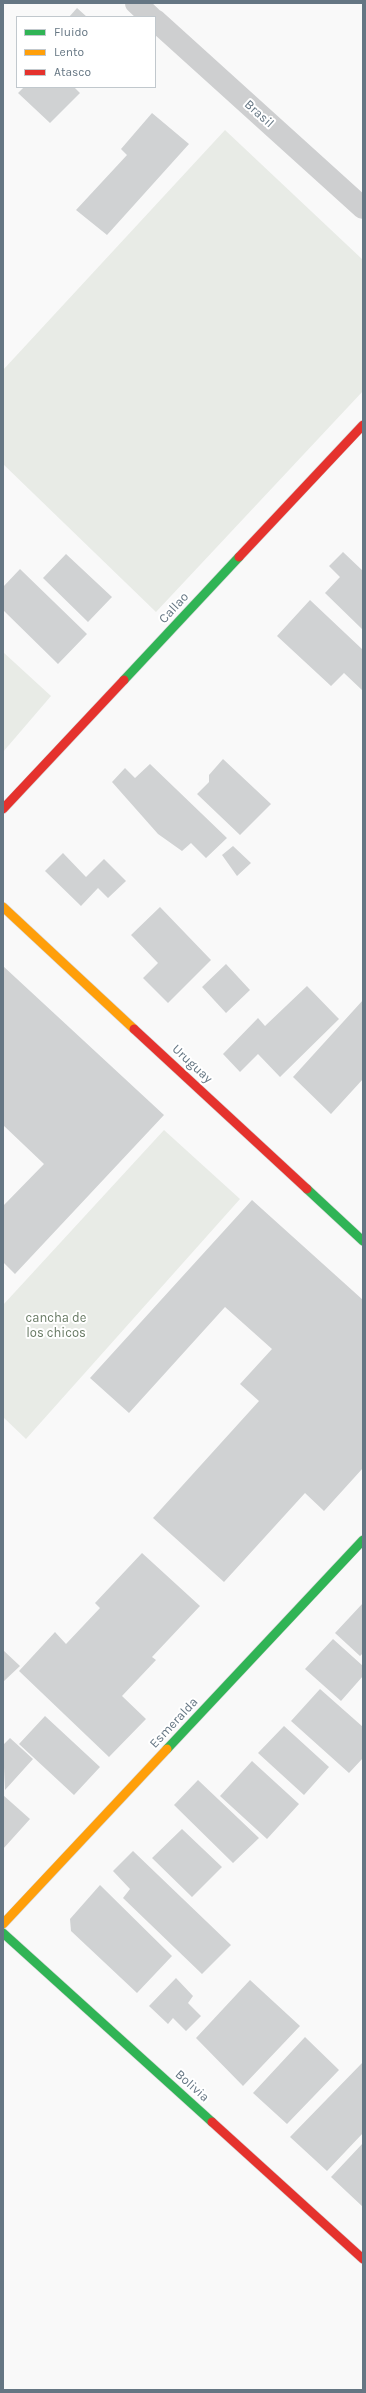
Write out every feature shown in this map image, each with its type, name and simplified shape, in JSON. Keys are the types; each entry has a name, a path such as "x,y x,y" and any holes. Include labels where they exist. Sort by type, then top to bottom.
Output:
{"street":[{"path":"136,3 150,16"},
{"name":"Brasil","path":"156,21 363,208"},
{"name":"Callao","path":"3,809 363,426"},
{"name":"Uruguay","path":"3,906 363,1241"},
{"name":"Esmeralda","path":"3,1924 363,1540"},
{"name":"Bolivia","path":"3,1933 363,2259"}],"green space":[{"path":"225,130 363,260 363,391 156,612 3,464 3,370"},
{"path":"3,652 51,696 3,752"},
{"name":"cancha de los chicos","path":"164,1130 240,1199 26,1439 3,1417 3,1305"}],"building":[{"path":"77,8 86,16 70,16"},
{"path":"23,88 75,88 80,93 50,123 18,93"},
{"path":"152,113 189,144 107,235 76,210 127,155 121,149"},
{"path":"343,552 363,571 363,630 325,593 340,577 329,566"},
{"path":"66,554 112,597 88,622 43,578"},
{"path":"20,569 87,634 58,664 3,610 3,587"},
{"path":"310,600 363,650 363,691 344,673 331,686 277,636"},
{"path":"223,759 271,804 240,835 197,794 209,782 209,775"},
{"path":"150,764 227,838 206,858 191,843 182,851 158,834 112,782 125,768 135,778"},
{"path":"233,846 251,863 237,876 222,855"},
{"path":"63,853 86,877 104,859 126,881 108,898 98,888 81,906 45,871"},
{"path":"160,907 211,960 168,1003 143,978 158,963 131,935"},
{"path":"226,964 250,990 226,1013 202,987"},
{"path":"3,966 164,1115 15,1274 3,1262 3,1206 44,1164 3,1125"},
{"path":"307,986 339,1019 280,1077 258,1054 240,1072 223,1054 258,1018 265,1026"},
{"path":"363,1000 363,1079 331,1114 293,1077"},
{"path":"252,1200 363,1300 363,1468 324,1511 305,1493 224,1582 153,1518 259,1401 240,1384 272,1349 225,1307 129,1413 90,1378"},
{"path":"142,1553 200,1606 152,1657 156,1660 122,1696 146,1719 109,1757 19,1671 55,1632 66,1644 100,1608 95,1603"},
{"path":"363,1603 363,1653 360,1656 335,1633"},
{"path":"333,1639 363,1666 363,1676 341,1701 305,1669"},
{"path":"3,1650 20,1666 3,1682"},
{"path":"320,1689 363,1727 363,1758 349,1773 291,1721"},
{"path":"45,1716 100,1767 74,1795 19,1744"},
{"path":"284,1726 329,1767 304,1795 258,1753"},
{"path":"10,1738 33,1759 5,1790 3,1745"},
{"path":"252,1761 299,1804 267,1839 220,1796"},
{"path":"198,1780 259,1838 233,1863 174,1805"},
{"path":"3,1795 30,1819 3,1849"},
{"path":"182,1829 222,1867 192,1897 152,1858"},
{"path":"133,1851 231,1945 202,1974 123,1898 130,1889 113,1871"},
{"path":"100,1885 172,1956 137,1993 71,1931 70,1919"},
{"path":"176,1978 193,1996 188,2003 201,2016 186,2031 173,2018 168,2024 149,2006"},
{"path":"250,1980 300,2026 243,2086 196,2038"},
{"path":"305,2037 339,2070 287,2124 253,2093"},
{"path":"363,2062 363,2133 327,2171 290,2137"},
{"path":"363,2143 363,2207 331,2177"}],"traffic: fast":[{"path":"124,680 239,557"},
{"path":"307,1189 363,1241"},
{"path":"167,1749 363,1540"},
{"path":"3,1933 212,2122"}],"traffic: slow":[{"path":"3,907 134,1029"},
{"path":"3,1924 167,1749"}],"traffic: jam":[{"path":"239,557 363,425"},
{"path":"3,809 124,680"},
{"path":"134,1029 307,1189"},
{"path":"212,2122 363,2259"}]}
